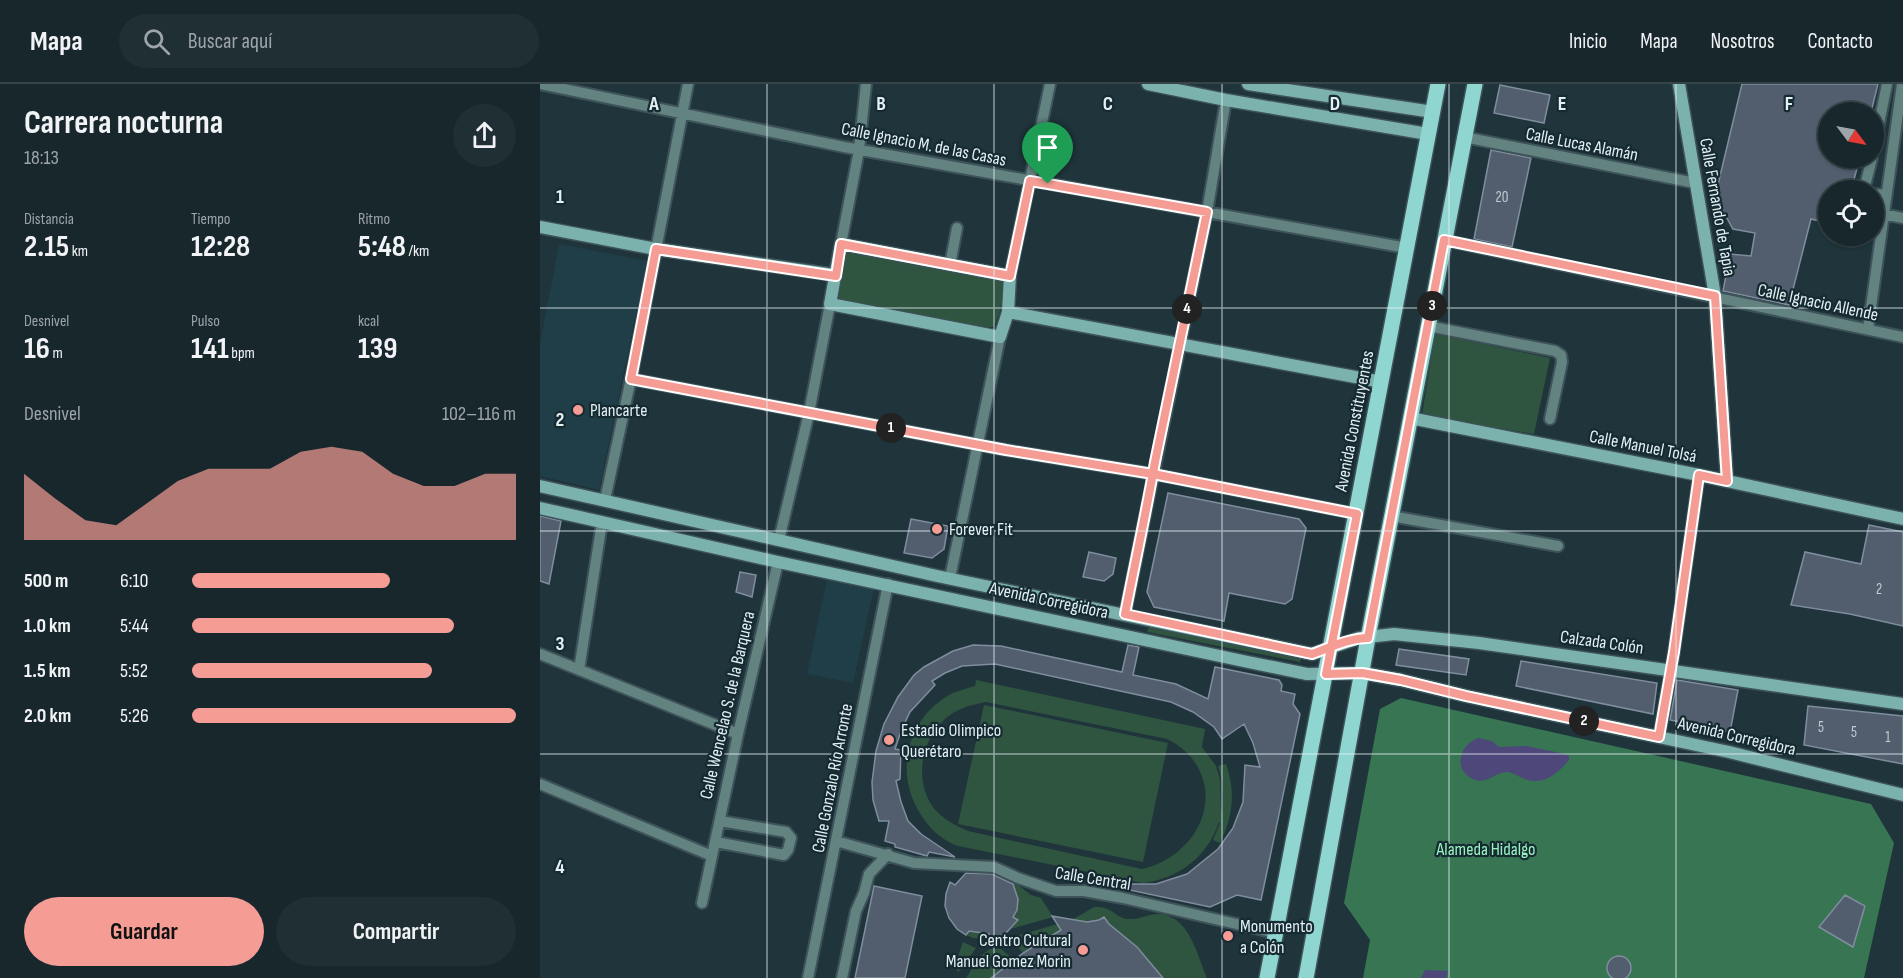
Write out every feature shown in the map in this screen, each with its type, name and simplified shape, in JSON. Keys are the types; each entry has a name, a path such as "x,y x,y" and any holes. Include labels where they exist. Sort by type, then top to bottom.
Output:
{"main road":[{"path":"1148,84 1226,100 1428,134"},
{"path":"1248,84 1433,112"},
{"name":"Avenida Constituyentes","path":"1267,978 1438,84"},
{"path":"1306,978 1391,516 1475,84"},
{"name":"Calle Fernando de Tapia","path":"1679,84 1715,296 1727,481"},
{"path":"1297,111 1300,92"},
{"path":"540,227 656,249 836,276"},
{"path":"841,244 950,265 1010,276 1008,312 1000,336 830,304 841,244"},
{"path":"1008,312 1382,382"},
{"name":"Calle Manuel Tolsá","path":"1410,418 1699,475 1903,519"},
{"name":"Avenida Corregidora","path":"540,486 950,578 1312,654 1331,647"},
{"name":"Avenida Corregidora","path":"540,508 778,562 1241,661 1307,674 1362,673 1729,752 1903,795"},
{"name":"Calzada Colón","path":"1331,647 1359,638 1394,634 1479,643 1903,704"}],"street":[{"name":"Calle Ignacio M. de las Casas","path":"540,84 859,150 1407,248"},
{"path":"605,500 631,379 688,84"},
{"path":"841,244 859,150 866,84"},
{"path":"1010,276 1050,84"},
{"path":"1883,102 1887,84"},
{"path":"1884,208 1902,84"},
{"path":"1125,614 1207,212 1226,100"},
{"name":"Calle Lucas Alamán","path":"1464,136 1695,183"},
{"path":"1891,164 1903,166"},
{"path":"1884,214 1903,218"},
{"path":"950,265 957,228"},
{"name":"Calle Ignacio Allende","path":"1444,240 1903,337"},
{"path":"1868,329 1879,246"},
{"path":"779,540 809,413 830,304"},
{"path":"1428,326 1555,351 1561,355 1562,362 1550,419"},
{"path":"950,578 1000,336"},
{"path":"631,379 978,445 1153,474 1357,514"},
{"path":"1659,737 1699,475"},
{"path":"1391,516 1558,546"},
{"path":"579,670 602,522"},
{"name":"Calle Wencelao S. de la Barquera","path":"702,903 778,562"},
{"name":"Calle Gonzalo Río Arronte","path":"808,978 888,584"},
{"path":"540,654 738,734"},
{"path":"540,784 712,856"},
{"path":"716,842 784,855 789,850 791,838 786,832 720,821"},
{"name":"Calle Central","path":"836,841 914,863 994,867 1056,891 1084,891 1124,898 1276,933"},
{"path":"842,978 856,911 864,893 868,874 888,854"}],"shaded area":[{"name":"Plancarte","path":"559,244 647,261 599,490 540,476 540,344"},
{"path":"827,579 874,588 853,683 807,674"},
{"path":"1479,738 1492,741 1499,747 1527,746 1565,754 1569,756 1569,760 1555,774 1544,780 1532,781 1503,772 1487,780 1478,781 1466,775 1462,770 1461,757 1467,745"},
{"path":"1425,970 1448,971 1446,978 1421,978"}],"green space":[{"path":"845,250 1004,278 1000,312 994,327 850,304 836,299"},
{"path":"1435,334 1550,358 1534,434 1422,415"},
{"path":"1150,625 1302,657 1300,662 1147,632"},
{"path":"976,680 1205,729 1202,747 1216,766 1220,779 1221,811 1222,788 1218,766 1226,764 1231,784 1232,804 1220,843 1213,840 1219,822 1207,846 1190,864 1169,876 1143,883 958,846 945,840 926,822 911,794 907,777 910,744 916,729 938,703 953,693 975,686","holes":["986,702 1167,739 1188,753 1201,773 1205,791 1205,808 1199,825 1176,853 1160,863 1142,869 968,831 940,815 926,794 923,780 922,765 925,751 939,725 950,715 963,708"]},
{"name":"Alameda Hidalgo","path":"1401,698 1871,804 1894,843 1864,978 1363,978 1370,940 1344,903 1380,709"},
{"path":"984,705 1168,743 1143,862 958,824"},
{"path":"1010,879 1031,895 1041,898 1053,917 1011,929 1018,921 1013,917 1016,898"},
{"path":"1094,907 1106,908 1128,919 1160,914 1179,922 1196,948 1207,978 1163,978 1137,947 1109,924 1104,917 1073,926 1070,921"},
{"path":"1058,925 1062,931 1023,953 1017,946 1016,936"},
{"path":"969,929 989,933 990,939 973,938 966,935"},
{"path":"963,942 976,948 957,973 959,953"},
{"path":"990,949 1001,949 1014,959 991,978 966,978 980,956"}],"building":[{"path":"1742,84 1878,84 1874,102 1818,102 1818,168 1857,168 1854,180 1818,180 1818,221 1811,219 1789,305 1723,291 1730,254 1751,256 1755,233 1733,229 1715,197"},
{"path":"1500,85 1550,95 1544,123 1494,113"},
{"path":"1491,150 1531,158 1512,247 1474,239"},
{"path":"1168,493 1299,519 1306,528 1292,599 1285,604 1229,593 1224,621 1154,607 1147,592"},
{"path":"540,516 561,521 549,584 540,581"},
{"path":"911,519 948,526 944,549 932,558 904,553"},
{"path":"1869,525 1903,532 1903,626 1850,614 1791,605 1805,552 1861,564"},
{"path":"1089,552 1116,558 1113,574 1104,581 1083,577"},
{"path":"740,572 756,575 752,597 736,592"},
{"path":"973,645 1001,646 1122,672 1128,645 1139,647 1133,675 1176,684 1208,699 1215,667 1279,680 1282,685 1281,691 1295,694 1293,704 1300,714 1261,900 1237,895 1210,907 1120,888 1121,884 1156,884 1187,874 1218,849 1233,828 1243,802 1245,765 1260,767 1253,743 1244,724 1222,739 1214,727 1193,712 1171,702 995,664 962,666 932,681 935,685 910,712 895,749 901,750 900,779 896,781 908,821 921,834 955,857 929,852 927,856 895,847 895,844 885,841 889,821 879,821 873,800 872,782 876,751 884,724 898,697 914,675 953,651"},
{"path":"1399,649 1469,659 1466,675 1396,665"},
{"path":"1521,661 1657,683 1653,714 1516,686"},
{"path":"1677,680 1738,690 1730,732 1670,720"},
{"path":"1808,706 1903,716 1903,764 1804,745"},
{"name":"Centro Cultural Manuel Gomez Morin","path":"966,873 992,874 1013,884 1018,899 1017,910 1013,917 1018,920 1005,934 990,939 989,934 969,931 966,935 957,929 949,918 945,906 950,882 955,885"},
{"path":"874,886 922,896 905,978 855,978"},
{"path":"1845,895 1865,906 1853,947 1819,927"},
{"name":"Centro Cultural Manuel Gomez Morin","path":"1052,916 1087,922 1104,917 1109,924 1137,947 1163,978 991,978 1023,953 1061,930"},
{"path":"1624,957 1630,963 1628,977 1614,979 1610,977 1607,968 1610,959"}],"place":[{"name":"Plancarte","path":"578,410"},
{"name":"Forever Fit","path":"937,529"},
{"name":"Estadio Olimpico Querétaro","path":"889,740"},
{"name":"Monumento a Colón","path":"1228,936"},
{"name":"Centro Cultural Manuel Gomez Morin","path":"1083,950"}],"route":[{"path":"1048,184 1030,181 1010,276 841,244 836,276 656,249 631,379 1006,450 1153,474 1357,514 1331,647 1326,674 1362,673 1401,680 1659,737 1674,652 1699,475 1727,481 1715,296 1444,240 1368,638 1359,638 1331,647 1312,654 1125,614 1150,490 1153,474 1155,462 1207,212 1048,184"}]}
